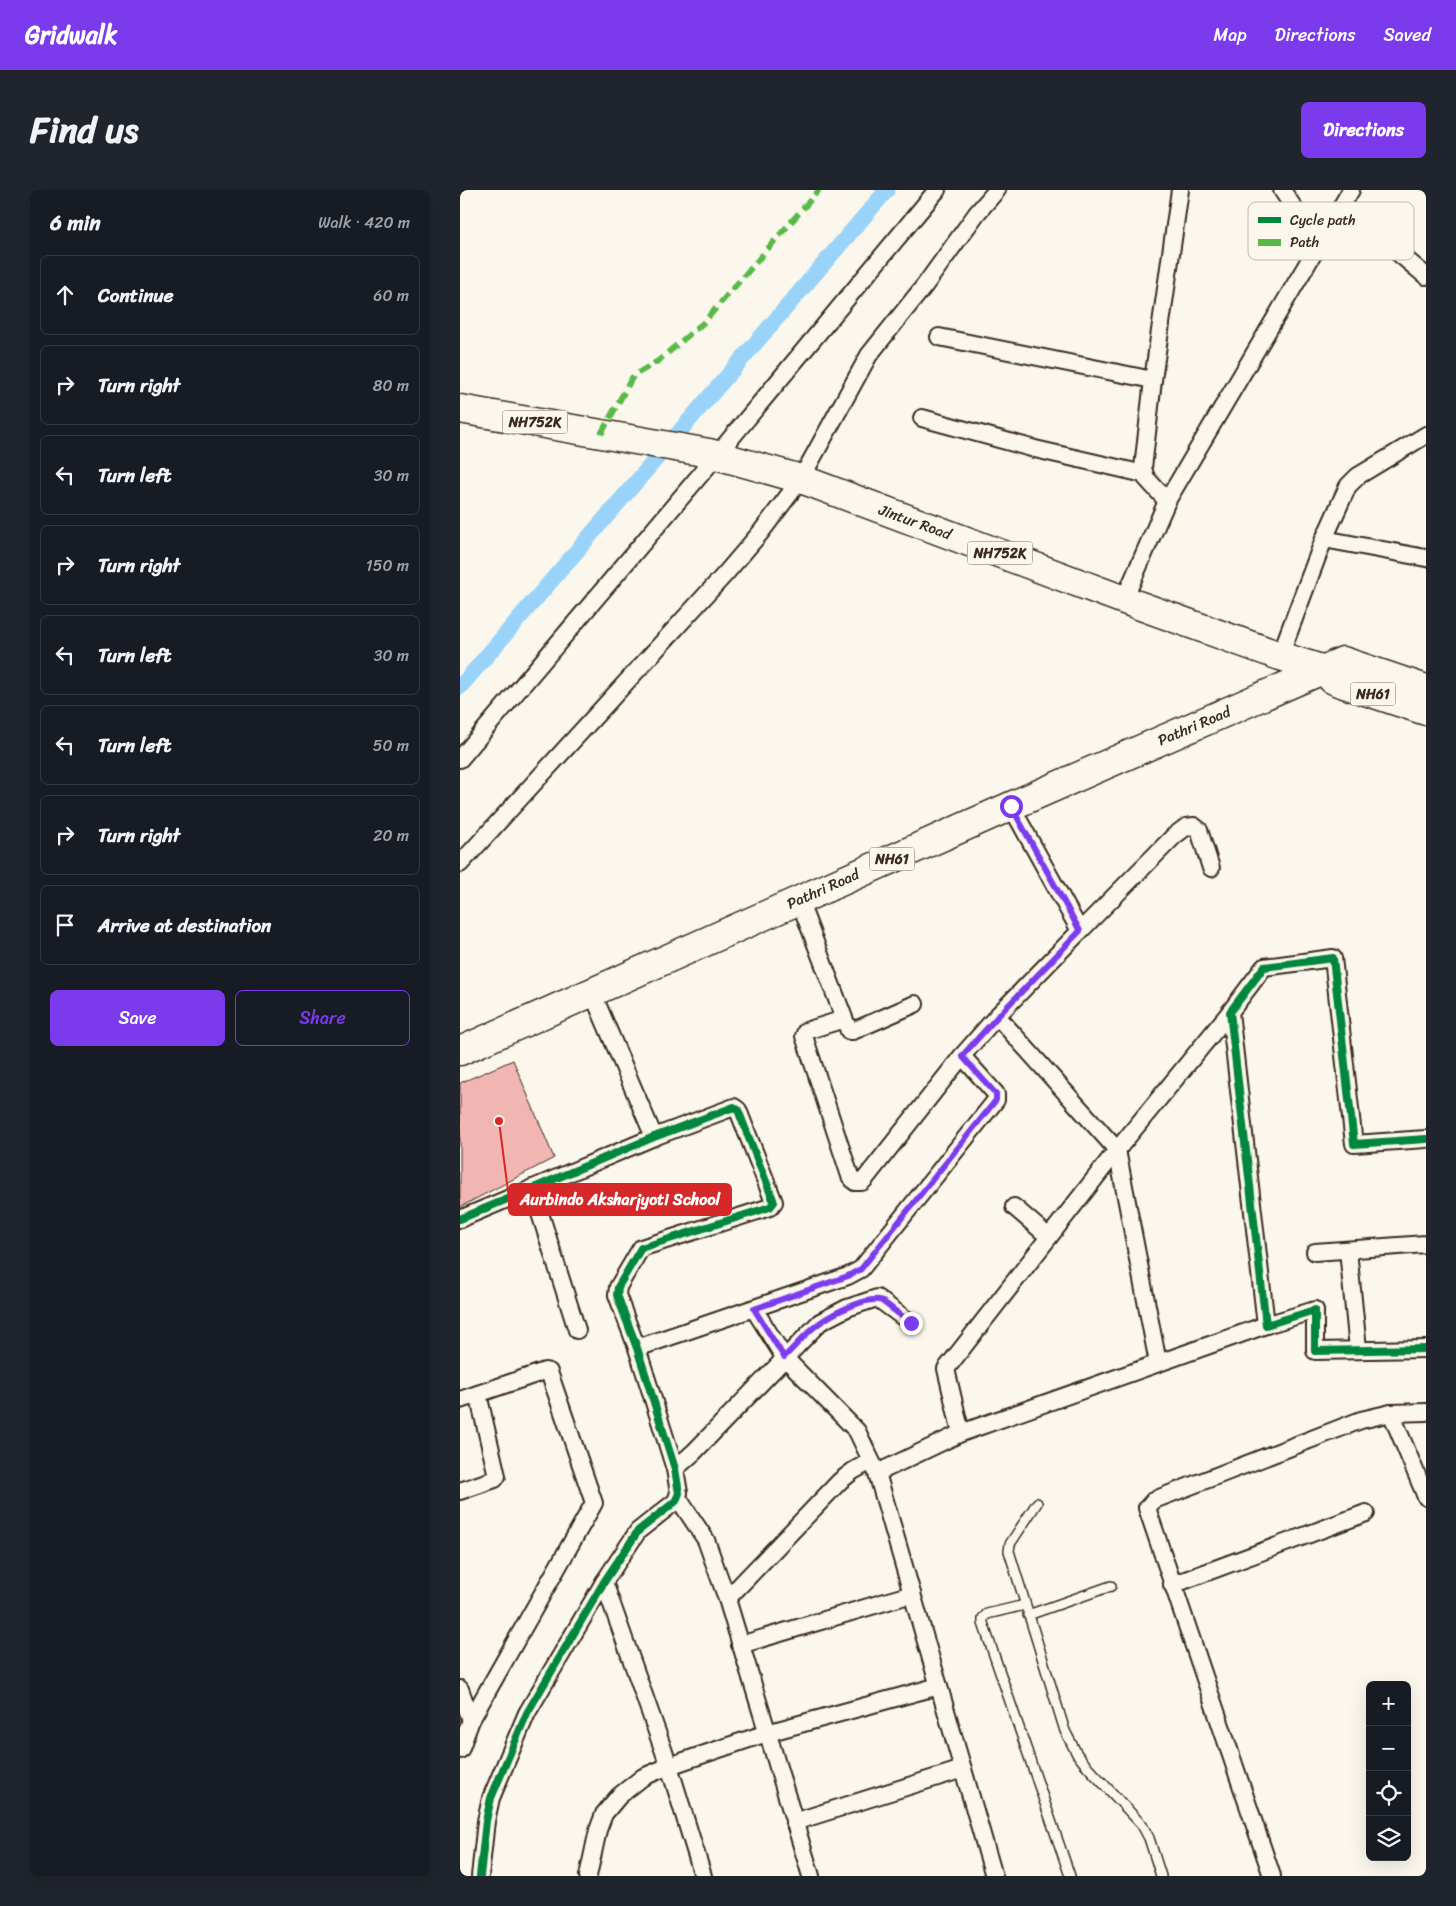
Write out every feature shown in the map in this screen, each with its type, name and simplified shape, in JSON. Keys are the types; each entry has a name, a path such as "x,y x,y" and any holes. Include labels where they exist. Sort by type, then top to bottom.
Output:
{"highway":[{"name":"NH752K","path":"460,409 713,454"},
{"name":"Jintur Road","path":"713,454 801,479 1285,658"},
{"name":"NH752K","path":"1285,658 1325,670"},
{"name":"NH61","path":"1426,689 1343,661 1325,670 1332,679 1338,682 1426,711"},
{"name":"Pathri Road","path":"460,1051 1011,806 1325,670"}],"street":[{"path":"460,760 713,454 937,190"},
{"path":"460,864 761,532 801,479 869,355 920,292 977,212 997,190"},
{"path":"1144,474 1153,380 1180,190"},
{"path":"1282,190 1290,202"},
{"path":"1344,202 1351,190"},
{"path":"1124,600 1167,501 1311,260"},
{"path":"1407,260 1426,276"},
{"path":"939,337 1153,380"},
{"path":"922,418 1035,449 1144,474 1167,501"},
{"path":"1285,658 1324,539 1352,480 1426,435"},
{"path":"1324,539 1426,558"},
{"path":"1011,806 1080,931"},
{"path":"844,1019 806,1031 804,1036 850,1176 855,1182 862,1182 962,1056 998,1016 1174,836 1186,828 1194,826 1199,830 1211,868"},
{"path":"799,900 844,1019 851,1032 915,1004"},
{"path":"960,1433 946,1369 1117,1150 1230,1012 1264,967 1333,958 1354,1144 1426,1139"},
{"path":"592,992 654,1137"},
{"path":"1230,1012 1266,1324"},
{"path":"998,1016 1117,1150 1158,1363"},
{"path":"638,1348 848,1276 866,1264 996,1100 996,1094 962,1056"},
{"path":"460,1219 654,1137 736,1108 774,1202 770,1207 639,1250 618,1287 617,1295 638,1348 675,1469 679,1493 678,1498 706,1540 727,1599 811,1876"},
{"path":"532,1188 577,1330"},
{"path":"1014,1207 1049,1238"},
{"path":"1315,1252 1426,1244"},
{"path":"1348,1250 1358,1349"},
{"path":"675,1469 694,1452 820,1322 847,1308 877,1298 911,1323"},
{"path":"754,1309 784,1357 857,1431 874,1467 994,1876"},
{"path":"727,1599 840,1481 853,1471 874,1467 960,1433 1266,1324 1315,1310 1315,1351 1426,1349"},
{"path":"460,1400 545,1371 550,1373 594,1503 471,1720 460,1750"},
{"path":"460,1491 495,1479 497,1476 478,1394"},
{"path":"1272,1876 1147,1508 1154,1500 1349,1424 1392,1413 1426,1412"},
{"path":"1392,1413 1426,1497"},
{"path":"480,1876 486,1821 495,1788 527,1713 604,1582 640,1529 678,1498"},
{"path":"1172,1586 1366,1513"},
{"path":"604,1582 670,1766 703,1876"},
{"path":"740,1645 912,1594"},
{"path":"588,1876 598,1830 609,1808 619,1796 642,1777 767,1734 939,1686"},
{"path":"460,1689 471,1720"},
{"path":"794,1822 964,1769"}],"lane":[{"path":"1037,1503 1009,1547 1028,1615 1070,1742 1085,1764 1142,1825 1161,1876"},
{"path":"1028,1615 1110,1586"},
{"path":"1025,1605 987,1614 983,1618 983,1622 1070,1876"}],"building":[{"path":"513,1060 554,1158 460,1207 460,1083"}],"waterway":[{"path":"460,687 887,190"}],"marked path":[{"path":"601,434 633,376 658,361 703,323 819,190"}],"cycle path":[{"path":"1426,1139 1354,1144 1333,958 1264,967 1230,1012 1266,1325 1315,1310 1315,1351 1426,1349"},
{"path":"460,1219 654,1137 734,1107 738,1110 774,1202 770,1207 641,1248 618,1287 617,1295 637,1348 675,1469 679,1493 676,1501 638,1531 604,1582 527,1713 491,1798 486,1821 480,1876"}],"place":[{"name":"Aurbindo Aksharjyoti School","path":"499,1121"}],"route":[{"path":"911,1323 882,1301 877,1298 872,1299 847,1308 820,1322 784,1357 754,1309 848,1276 861,1269 996,1100 996,1094 962,1056 1080,931 1011,806"}]}
